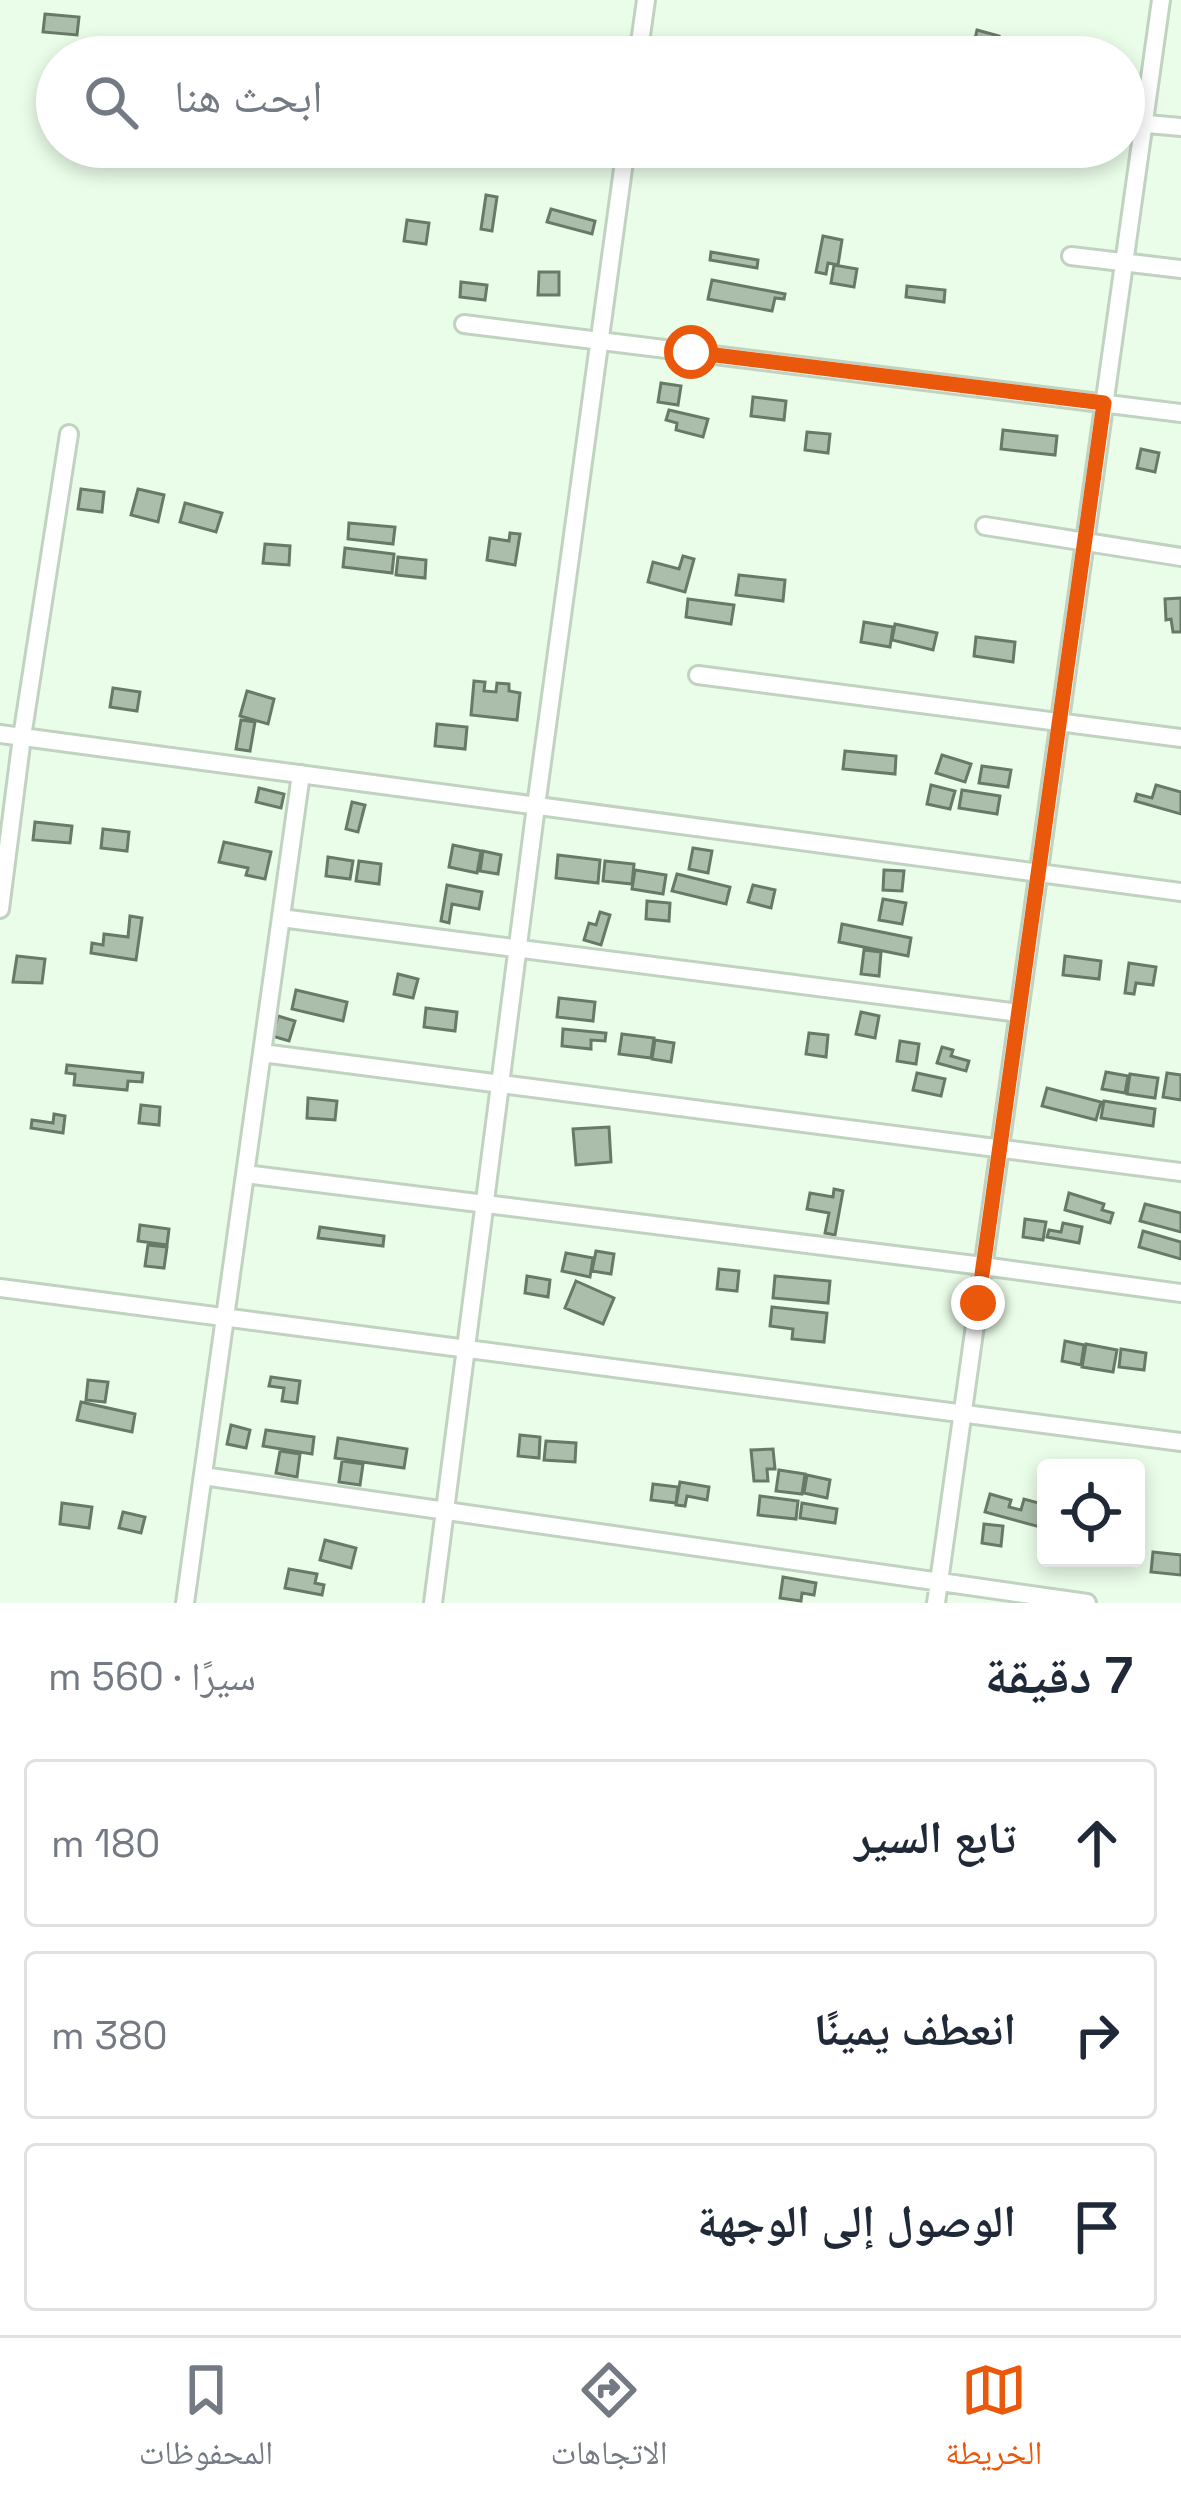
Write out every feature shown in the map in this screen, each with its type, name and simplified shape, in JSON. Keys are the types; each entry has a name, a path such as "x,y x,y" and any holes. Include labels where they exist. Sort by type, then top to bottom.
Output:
{"street":[{"path":"641,36 646,0"},
{"path":"1145,92 1160,0"},
{"path":"1145,123 1181,127"},
{"path":"433,1603 623,168"},
{"path":"936,1603 1135,168"},
{"path":"1072,256 1181,269"},
{"path":"464,324 1181,412"},
{"path":"0,909 68,434"},
{"path":"985,526 1181,557"},
{"path":"698,675 1181,738"},
{"path":"0,734 1181,892"},
{"path":"185,1603 302,774"},
{"path":"281,918 1019,1013"},
{"path":"262,1053 1181,1172"},
{"path":"245,1174 1181,1293"},
{"path":"0,1288 1181,1442"},
{"path":"203,1476 1087,1603"}],"building":[{"path":"45,14 79,17 77,35 43,32"},
{"path":"486,195 497,197 492,231 481,229"},
{"path":"551,209 595,221 592,234 547,222"},
{"path":"407,220 429,223 426,244 404,241"},
{"path":"823,236 842,240 838,265 828,263 826,274 816,272"},
{"path":"711,252 758,260 757,268 710,260"},
{"path":"834,265 857,269 854,287 831,283"},
{"path":"539,272 559,272 559,295 538,295"},
{"path":"712,280 785,294 784,299 775,298 772,311 708,299"},
{"path":"461,282 487,285 485,300 460,297"},
{"path":"907,286 945,290 944,302 906,297"},
{"path":"661,383 681,386 678,405 658,402"},
{"path":"753,397 786,401 784,420 751,416"},
{"path":"669,410 708,419 703,437 676,430 677,423 666,420"},
{"path":"1003,430 1057,436 1055,455 1001,449"},
{"path":"807,432 830,434 828,453 805,450"},
{"path":"1141,449 1159,453 1155,472 1137,468"},
{"path":"81,489 104,492 102,512 78,509"},
{"path":"138,489 164,495 158,522 131,515"},
{"path":"185,503 222,513 216,532 180,522"},
{"path":"349,523 395,527 393,544 348,539"},
{"path":"510,533 520,534 515,565 487,560 490,538 509,541"},
{"path":"265,544 290,546 289,565 263,563"},
{"path":"345,548 394,554 392,573 343,567"},
{"path":"683,556 694,559 685,592 648,582 653,562 679,569"},
{"path":"398,557 426,560 425,578 396,575"},
{"path":"739,575 785,580 783,601 736,595"},
{"path":"1181,598 1181,632 1173,632 1171,619 1166,620 1165,599"},
{"path":"688,599 734,605 731,624 686,617"},
{"path":"864,622 893,627 890,647 861,642"},
{"path":"895,624 937,633 933,650 892,640"},
{"path":"976,637 1015,642 1013,662 974,656"},
{"path":"474,681 485,682 484,691 496,692 497,683 509,684 509,691 520,693 517,720 471,715"},
{"path":"113,688 140,692 137,711 110,707"},
{"path":"247,691 274,699 268,724 240,716"},
{"path":"241,720 255,722 250,751 236,749"},
{"path":"437,724 467,727 465,749 435,746"},
{"path":"845,751 896,756 895,774 843,769"},
{"path":"942,755 971,764 965,782 936,773"},
{"path":"982,766 1011,770 1008,787 979,783"},
{"path":"931,785 955,791 950,809 927,804"},
{"path":"1156,785 1181,792 1181,814 1135,801 1137,794 1152,798"},
{"path":"259,788 284,794 281,808 256,802"},
{"path":"962,790 1000,796 997,814 959,808"},
{"path":"352,802 365,805 358,832 346,829"},
{"path":"35,822 72,826 70,843 33,840"},
{"path":"103,829 129,832 127,851 101,848"},
{"path":"224,842 271,852 265,879 246,875 248,868 219,862"},
{"path":"453,845 481,851 477,873 449,867"},
{"path":"693,848 712,851 708,873 689,869"},
{"path":"483,851 501,855 498,874 480,871"},
{"path":"558,855 600,860 598,883 556,878"},
{"path":"328,857 353,861 350,879 326,876"},
{"path":"359,861 381,864 379,884 356,881"},
{"path":"605,861 634,864 632,884 603,881"},
{"path":"635,870 666,875 663,894 632,889"},
{"path":"884,870 904,871 902,891 883,890"},
{"path":"677,874 730,887 726,904 672,891"},
{"path":"447,885 482,892 479,909 452,904 449,923 441,921"},
{"path":"753,885 775,890 771,908 748,902"},
{"path":"883,899 906,903 902,924 879,920"},
{"path":"647,901 670,903 669,921 646,919"},
{"path":"600,912 610,915 601,945 584,940 589,923 596,925"},
{"path":"130,916 142,918 136,960 91,953 92,943 103,945 104,934 128,937"},
{"path":"842,924 911,938 908,956 839,942"},
{"path":"864,950 881,952 879,976 861,974"},
{"path":"17,956 45,959 42,983 13,982"},
{"path":"1065,956 1101,961 1099,979 1063,975"},
{"path":"1129,963 1156,967 1153,985 1136,983 1134,994 1125,993"},
{"path":"398,974 418,979 413,998 394,994"},
{"path":"296,990 347,1002 343,1021 292,1009"},
{"path":"559,998 595,1002 593,1021 557,1017"},
{"path":"426,1008 457,1012 455,1031 424,1027"},
{"path":"861,1012 879,1016 875,1038 856,1034"},
{"path":"278,1016 295,1021 289,1041 272,1036"},
{"path":"563,1029 606,1033 605,1041 591,1040 591,1049 562,1046"},
{"path":"809,1033 828,1035 826,1057 806,1054"},
{"path":"622,1034 654,1038 651,1058 619,1054"},
{"path":"655,1040 674,1043 671,1062 652,1059"},
{"path":"900,1041 919,1044 916,1064 897,1061"},
{"path":"942,1047 953,1050 951,1056 969,1061 966,1071 937,1063"},
{"path":"67,1065 143,1073 142,1082 128,1081 127,1090 74,1085 75,1074 66,1073"},
{"path":"1106,1072 1128,1076 1125,1093 1102,1089"},
{"path":"917,1073 945,1079 941,1096 913,1090"},
{"path":"1167,1073 1181,1075 1181,1100 1163,1097"},
{"path":"1130,1074 1158,1078 1155,1098 1127,1094"},
{"path":"1047,1088 1101,1102 1096,1120 1042,1106"},
{"path":"308,1098 337,1101 335,1120 307,1118"},
{"path":"1104,1101 1155,1109 1153,1126 1101,1118"},
{"path":"141,1105 160,1107 159,1125 139,1123"},
{"path":"54,1114 65,1116 63,1133 31,1128 32,1120 53,1123"},
{"path":"609,1127 611,1162 576,1165 573,1129"},
{"path":"834,1189 843,1191 835,1235 825,1233 829,1213 807,1209 810,1193 833,1197"},
{"path":"1069,1193 1104,1204 1102,1210 1113,1213 1110,1223 1065,1210"},
{"path":"1145,1204 1181,1213 1181,1232 1140,1221"},
{"path":"1025,1219 1046,1222 1043,1240 1023,1237"},
{"path":"1063,1223 1082,1227 1079,1243 1047,1237 1049,1230 1061,1232"},
{"path":"140,1225 169,1229 167,1245 138,1241"},
{"path":"320,1227 384,1236 383,1246 318,1238"},
{"path":"1143,1231 1181,1242 1181,1259 1139,1247"},
{"path":"148,1245 167,1247 164,1268 145,1266"},
{"path":"596,1251 614,1254 611,1274 592,1271"},
{"path":"566,1253 593,1258 590,1277 562,1271"},
{"path":"719,1269 739,1271 737,1291 717,1289"},
{"path":"527,1276 550,1280 548,1297 525,1293"},
{"path":"775,1276 830,1281 828,1303 773,1298"},
{"path":"576,1281 614,1298 603,1324 565,1308"},
{"path":"772,1307 827,1313 824,1342 792,1339 793,1329 770,1326"},
{"path":"1065,1341 1084,1345 1081,1365 1062,1361"},
{"path":"1086,1344 1117,1350 1113,1372 1082,1367"},
{"path":"1121,1349 1146,1353 1144,1370 1119,1367"},
{"path":"271,1377 300,1381 297,1403 282,1401 284,1388 269,1386"},
{"path":"88,1380 108,1382 105,1402 86,1400"},
{"path":"81,1402 135,1414 132,1432 77,1420"},
{"path":"231,1425 250,1430 246,1448 227,1444"},
{"path":"266,1430 314,1437 312,1454 263,1446"},
{"path":"520,1435 540,1437 539,1458 518,1456"},
{"path":"338,1438 407,1449 404,1468 335,1458"},
{"path":"546,1441 576,1443 575,1462 544,1460"},
{"path":"773,1449 775,1469 767,1469 768,1481 754,1481 751,1450"},
{"path":"280,1451 300,1454 297,1477 276,1473"},
{"path":"342,1461 363,1464 360,1485 339,1482"},
{"path":"779,1470 805,1474 802,1494 776,1491"},
{"path":"807,1475 830,1480 827,1498 804,1493"},
{"path":"680,1482 709,1487 707,1500 687,1496 685,1506 676,1505"},
{"path":"653,1484 678,1487 676,1503 651,1500"},
{"path":"990,1494 1011,1500 1009,1507 1021,1510 1024,1499 1037,1503 1037,1526 985,1512"},
{"path":"760,1496 798,1501 796,1519 758,1515"},
{"path":"62,1503 92,1507 89,1528 60,1524"},
{"path":"802,1503 837,1509 835,1523 800,1518"},
{"path":"123,1512 145,1517 141,1533 119,1528"},
{"path":"984,1524 1003,1526 1001,1546 982,1543"},
{"path":"325,1540 356,1548 351,1568 320,1560"},
{"path":"1153,1552 1181,1555 1181,1575 1151,1572"},
{"path":"289,1569 317,1574 315,1583 324,1585 322,1595 285,1588"},
{"path":"783,1577 816,1583 814,1595 802,1593 801,1601 780,1598"}],"route":[{"path":"691,352 1104,403 978,1303"}]}
